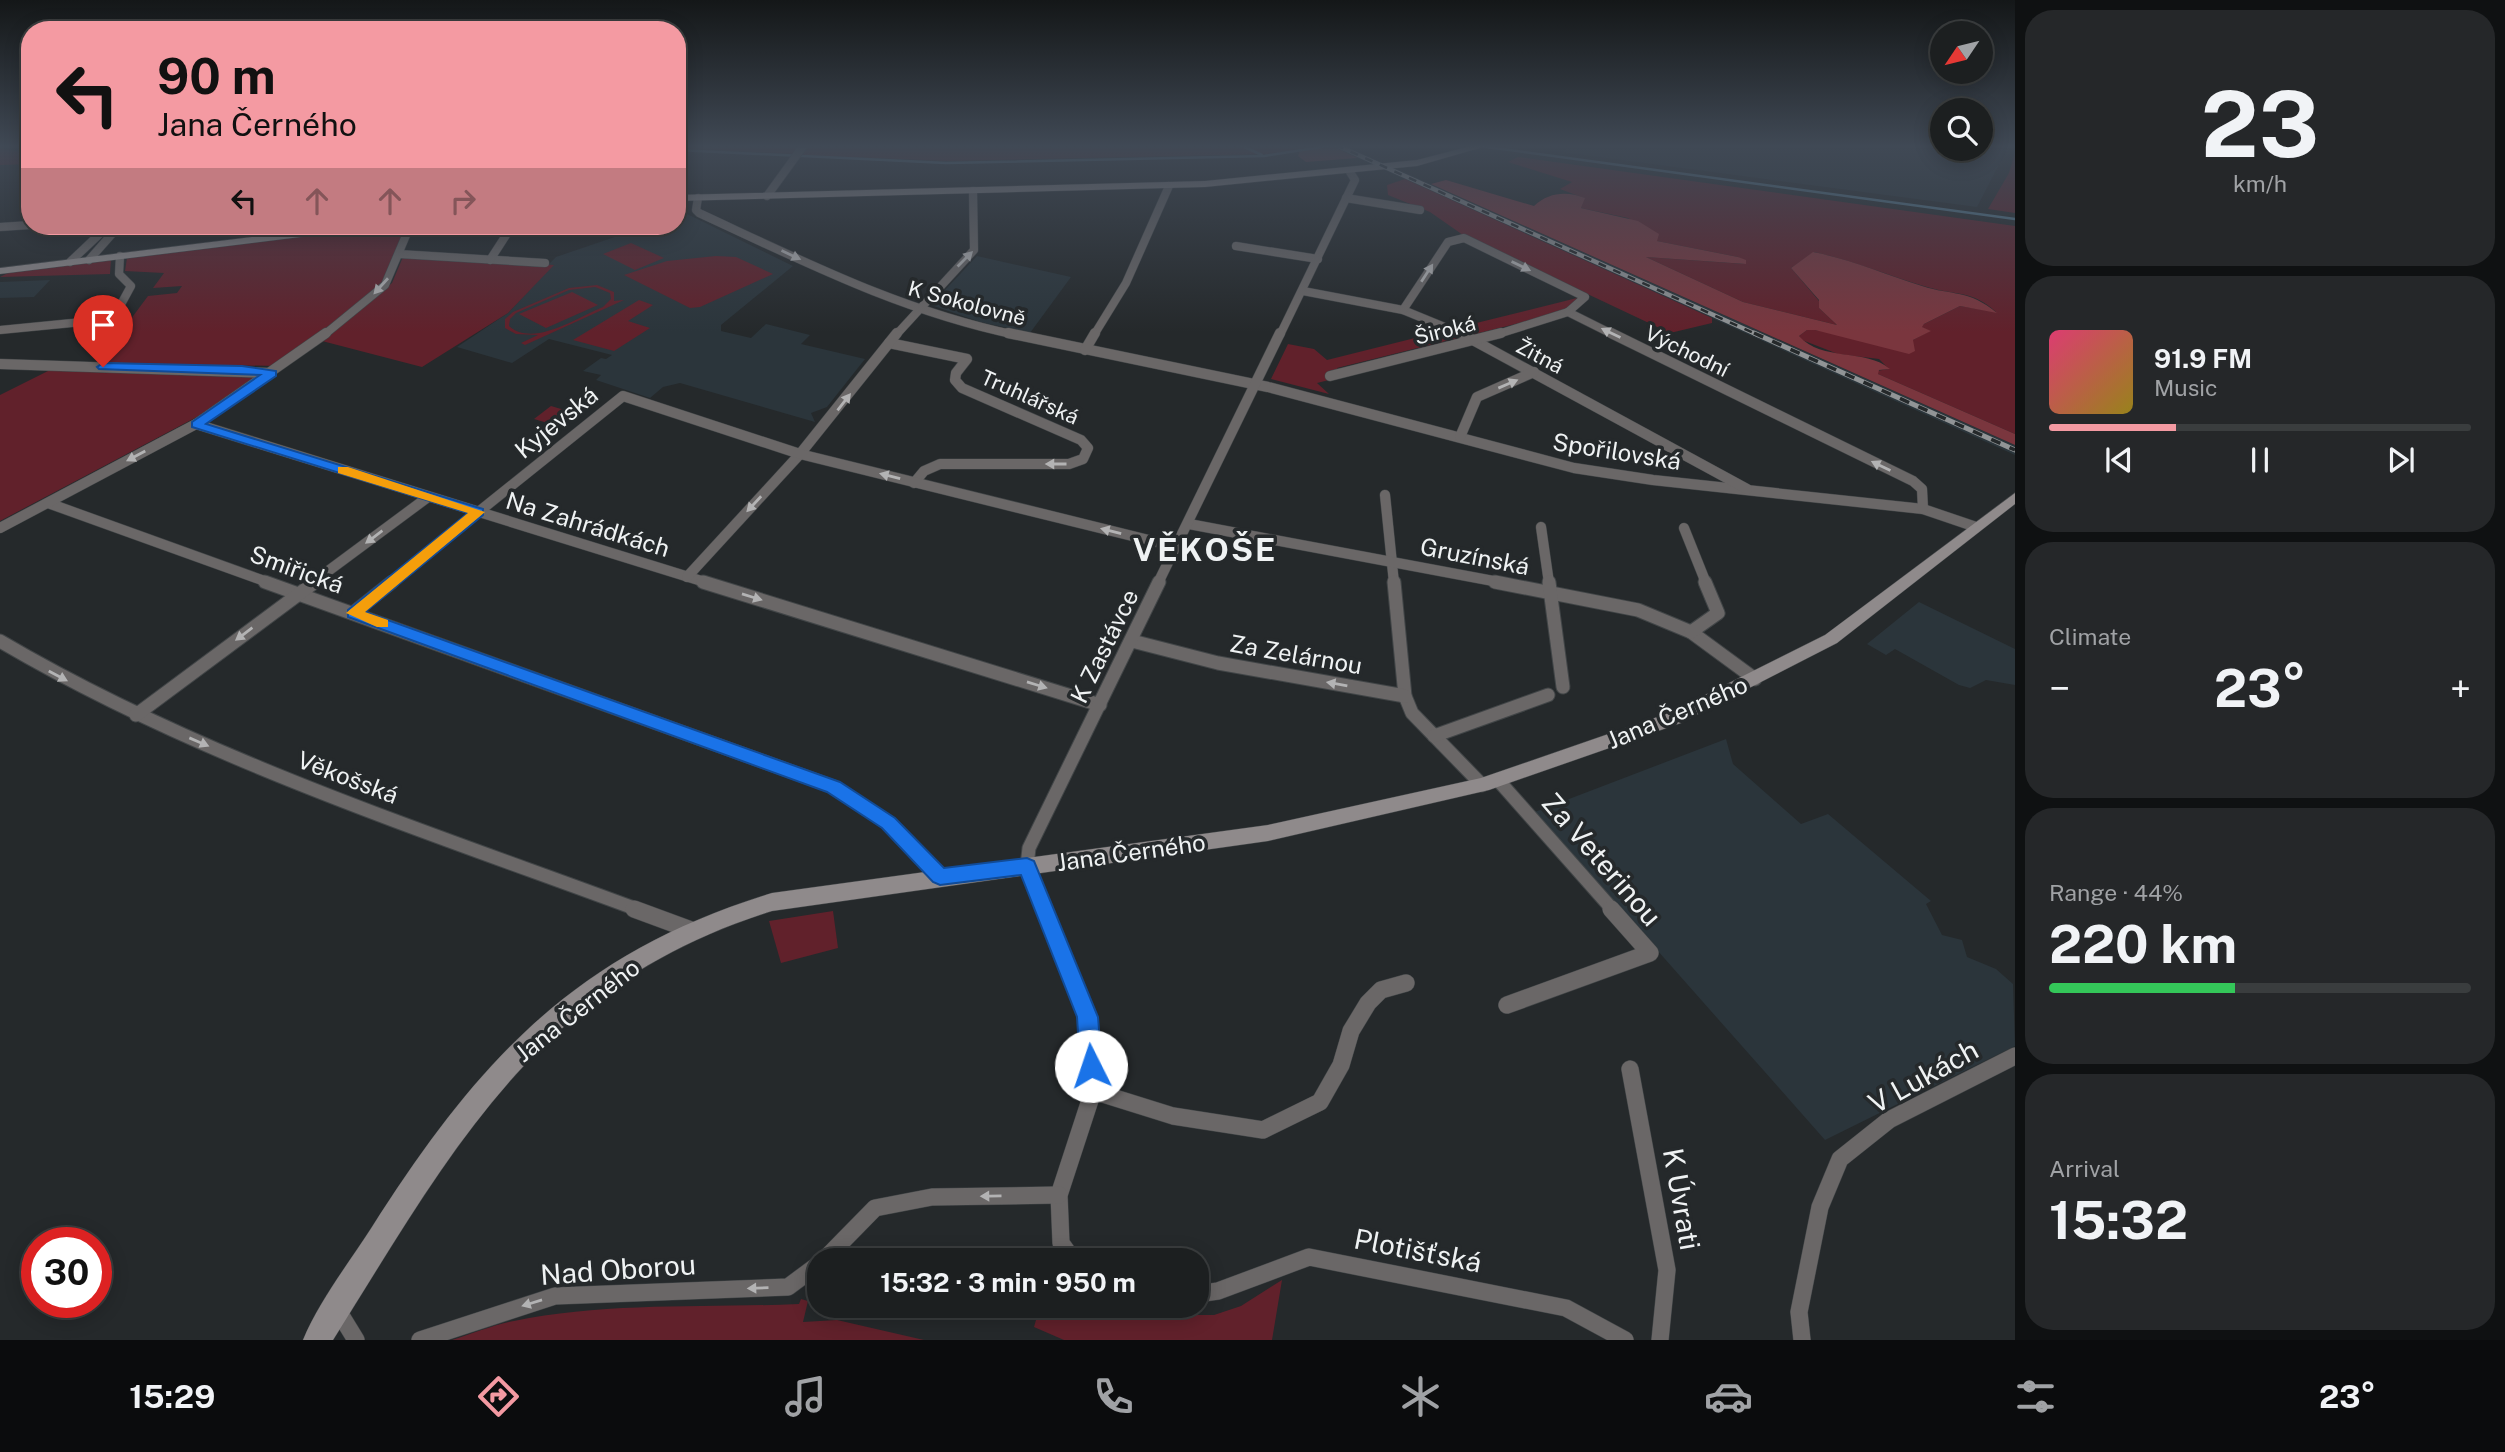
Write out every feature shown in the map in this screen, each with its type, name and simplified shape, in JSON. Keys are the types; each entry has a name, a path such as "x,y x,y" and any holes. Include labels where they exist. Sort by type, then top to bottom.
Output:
{"street":[{"name":"K Sokolovně","path":"696,208 699,213 880,296 917,308 975,326 1257,385"},
{"path":"973,208 974,250 917,308 800,454 1177,547"},
{"path":"1085,350 1126,283 1159,208"},
{"name":"K Zastávce","path":"1027,866 1029,848 1342,208"},
{"path":"1405,208 1420,210"},
{"path":"0,227 21,226"},
{"path":"70,262 98,235"},
{"path":"89,260 110,235"},
{"path":"0,271 292,235"},
{"path":"0,528 196,425 271,373 385,285 406,235"},
{"path":"490,260 506,235"},
{"path":"1403,310 1454,238 1464,238 1585,297 1568,312"},
{"path":"1237,246 1318,259"},
{"path":"399,254 545,263"},
{"path":"0,330 110,320 116,317 131,286 119,274 120,256"},
{"name":"Žitná","path":"1303,291 1403,310 1475,341 1747,489"},
{"name":"Široká","path":"1330,376 1475,341 1568,312"},
{"name":"Východní","path":"1568,312 1913,481 1922,489 1923,509"},
{"name":"Truhlářská","path":"889,343 967,359 956,373 955,380 962,388 1081,440 1088,448 1078,462 940,464 924,471 914,482"},
{"path":"0,364 271,373"},
{"path":"1460,438 1477,397 1534,372"},
{"name":"Spořilovská","path":"1257,385 1574,468 1923,509 1976,527"},
{"name":"Kyjevská","path":"354,613 623,396 800,454"},
{"name":"Na Zahrádkách","path":"196,425 1100,705"},
{"name":"Na Zahrádkách","path":"687,577 800,454"},
{"name":"Gruzínská","path":"1385,495 1405,696"},
{"path":"136,715 428,496"},
{"name":"Jana Černého","path":"317,1340 430,1162 464,1115 503,1070 546,1028 590,993 639,959 691,930 727,914 772,902 1268,833 1490,783 1675,718 1831,639 2015,497"},
{"name":"Smiřická","path":"48,503 834,787 889,823 940,877"},
{"name":"Gruzínská","path":"1189,524 1637,610 1690,632 1755,678"},
{"name":"Gruzínská","path":"1541,527 1563,687"},
{"path":"1684,528 1718,613 1690,632"},
{"name":"Věkošská","path":"0,641 54,675 136,715 261,769 691,930"},
{"name":"Za Zelárnou","path":"1132,641 1218,663 1405,696"},
{"path":"1434,736 1548,695"},
{"path":"1405,696 1412,713 1434,736 1490,783"},
{"name":"Za Veterinou","path":"1490,783 1650,953 1507,1005"},
{"path":"1027,866 1087,1017 1093,1091 1059,1195 1061,1243 1065,1248"},
{"path":"1093,1091 1173,1116 1263,1130 1320,1102 1341,1065 1351,1031 1368,1003 1381,990 1406,983"},
{"name":"V Lukách","path":"1802,1340 1798,1312 1817,1220 1840,1159 1889,1120 2015,1056"},
{"name":"K Úvrati","path":"1630,1069 1667,1270 1660,1340"},
{"path":"836,1248 875,1209 932,1197 1059,1195"},
{"name":"Plotišťská","path":"1209,1292 1309,1257 1566,1308 1625,1340"},
{"name":"Nad Oborou","path":"420,1340 555,1296 788,1287 807,1273"},
{"path":"337,1310 356,1340"}],"shaded area":[{"path":"1419,208 1468,208 1712,318 1712,323 1670,333 1463,235"},
{"path":"1467,208 1483,208 2015,445 2015,455"},
{"path":"1484,208 1581,208 1638,221 1659,234 1657,241 1738,257 1746,260 1746,264 1646,257 1743,302 1837,325 1819,308 1819,300 1791,268 1813,252 1977,300 1997,313 1960,306 1924,324 1922,327 1931,331 1913,340 1915,351 1909,354 1815,330 1807,330 1799,336 1820,349 1880,363 1890,369 1879,370 1878,374 2015,434 2015,445"},
{"path":"1581,208 1882,208 2015,226 2015,434 1878,374 1876,371 1889,369 1879,359 1838,354 1802,340 1799,336 1807,330 1815,330 1912,345 1913,340 1930,331 1921,327 1924,324 1960,306 1996,312 1979,300 1814,252 1791,268 1819,301 1819,308 1837,325 1743,302 1646,257 1745,264 1738,257 1657,241 1628,218"},
{"path":"2015,208 2015,213 1988,209"},
{"path":"686,213 793,266 721,325 721,331 751,338 766,324 810,335 801,344 865,359 827,407 811,413 815,422 680,383 663,387 650,398 596,380 601,375 583,371 601,358 606,359 612,355 549,339 512,363 457,347 508,313 553,265 548,265 556,257 621,235 686,235"},
{"path":"312,235 402,235 381,286 278,366 98,363 148,296 177,293 182,286 153,288 164,273 125,271 127,258"},
{"path":"631,243 664,258 635,270 603,254"},
{"path":"716,256 736,257 773,274 700,307 690,308 624,275 667,261"},
{"path":"977,256 1071,277 1030,333 980,322 931,305"},
{"path":"403,257 554,265 508,313 422,367 322,341 392,283"},
{"path":"111,259 110,274 0,277 10,272"},
{"path":"50,280 34,297 0,298 0,282"},
{"path":"597,285 614,292 614,301 624,300 525,345 521,343 538,335 516,334 505,328 505,319 513,312 569,288","holes":["595,287 610,293 611,299 603,307 556,328 530,334 509,326 510,319 516,313 569,290"]},
{"path":"572,292 598,305 546,328 519,314"},
{"path":"1577,298 1568,311 1475,334 1460,327"},
{"path":"639,300 653,305 628,321 650,328 614,351 573,340"},
{"path":"1447,330 1462,337 1337,368 1345,376 1317,383 1329,394 1271,379 1288,344 1314,349 1327,360"},
{"path":"54,368 232,370 259,378 227,401 0,521 0,395"},
{"path":"551,406 578,414 561,427 534,419"},
{"path":"1919,602 2015,649 2015,685 1986,680 1970,688 1959,685 1895,649 1886,655 1867,644"},
{"path":"1726,739 1733,764 1801,824 1828,814 1931,901 1926,904 1942,935 1962,940 1967,957 1996,969 2013,984 2015,1046 1825,1140 1535,812"},
{"path":"833,911 838,948 781,963 769,921"},
{"path":"1282,1280 1272,1340 1064,1340 1034,1327 1037,1318 1209,1318 1209,1315 1241,1306"},
{"path":"801,1299 807,1301 803,1322 837,1320 924,1340 452,1340 506,1323 584,1311 799,1304"}],"waterway":[{"path":"1931,208 2015,219"}],"railway":[{"path":"1475,208 1758,335"},
{"path":"1754,333 2015,450"}],"slow traffic":[{"path":"343,470 479,512 354,613 382,624"}],"district":[{"name":"VĚKOŠE","path":"1205,549"}],"route":[{"path":"103,367 271,373 196,425 479,512 354,613 834,787 889,823 940,877 1027,866 1087,1017 1091,1066"}]}
